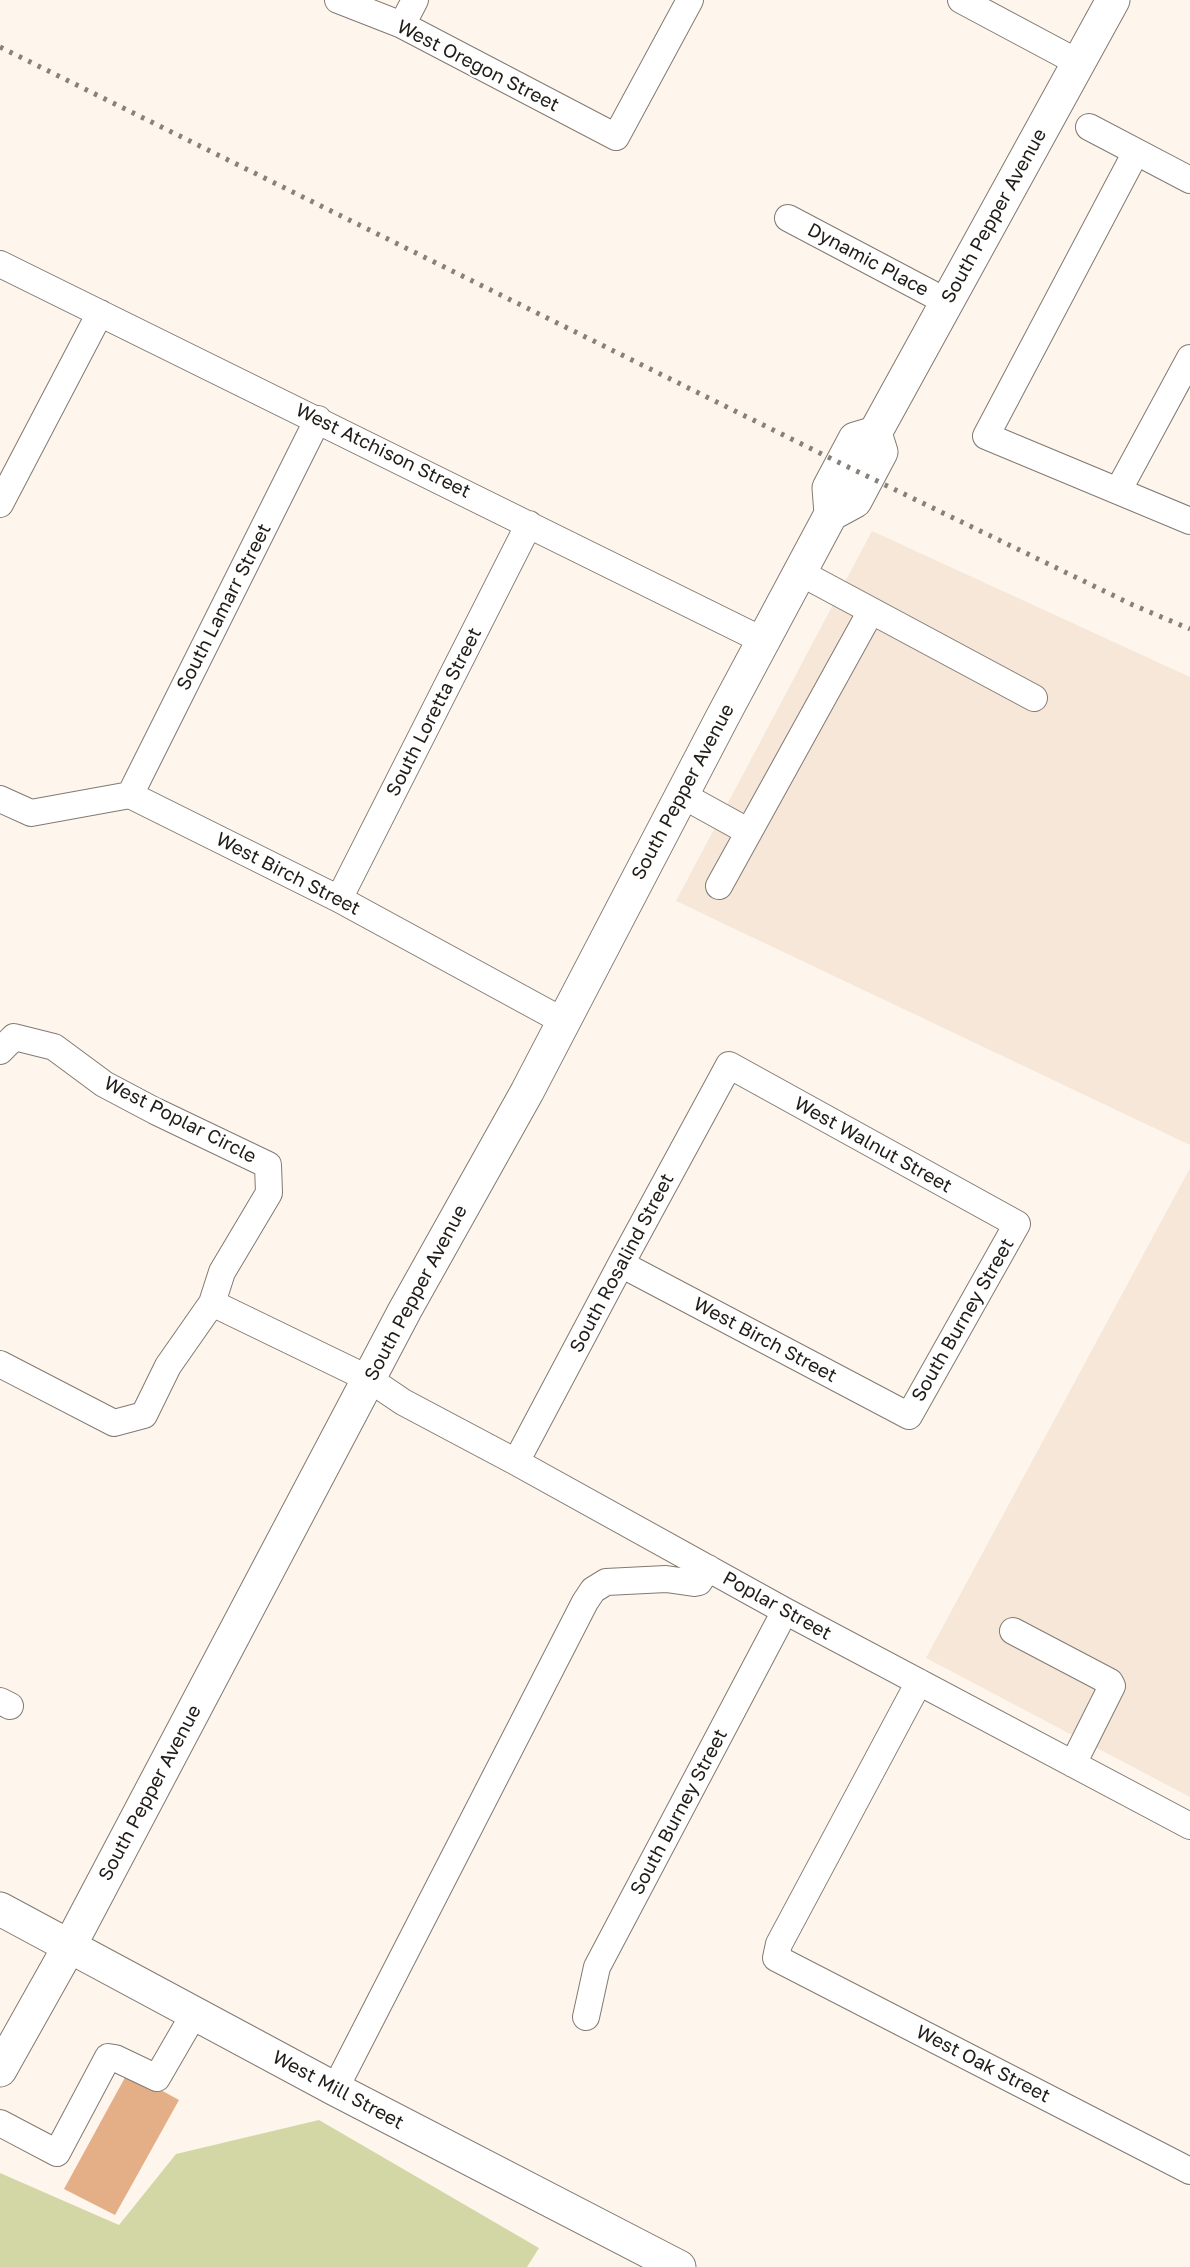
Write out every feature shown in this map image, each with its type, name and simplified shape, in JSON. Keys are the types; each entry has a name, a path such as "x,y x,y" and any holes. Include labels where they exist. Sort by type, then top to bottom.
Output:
{"main road":[{"name":"South Pepper Avenue","path":"0,2070 69,1947 369,1379 564,1021 831,514 855,502 881,452 876,433 1113,0"},
{"name":"West Mill Street","path":"0,1909 335,2089 679,2267"}],"street":[{"name":"West Oregon Street","path":"338,0 402,25 617,137 690,0"},
{"path":"402,25 415,0"},
{"path":"961,0 1079,64"},
{"path":"1089,127 1190,180"},
{"path":"1136,152 986,436 1190,521"},
{"name":"Dynamic Place","path":"788,218 947,302"},
{"name":"West Atchison Street","path":"0,264 764,641"},
{"path":"0,504 100,313"},
{"path":"1118,491 1190,358"},
{"name":"South Lamarr Street","path":"130,795 318,419"},
{"name":"South Loretta Street","path":"339,899 529,524"},
{"path":"800,573 1034,698"},
{"path":"719,886 871,611"},
{"path":"0,799 31,813 130,795"},
{"name":"West Birch Street","path":"130,795 339,899 564,1021"},
{"path":"682,795 749,832"},
{"name":"West Poplar Circle","path":"0,1051 14,1037 54,1047 104,1084 268,1165 269,1193 222,1272 212,1303 169,1366 144,1415 114,1423 0,1364"},
{"name":"West Walnut Street","path":"729,1065 1017,1224"},
{"name":"South Rosalind Street","path":"516,1462 729,1065"},
{"name":"South Burney Street","path":"909,1416 1017,1224"},
{"name":"West Birch Street","path":"621,1264 909,1416"},
{"name":"Poplar Street","path":"212,1303 369,1379 403,1402 785,1611 1190,1826"},
{"path":"335,2089 584,1602 593,1590 606,1582 666,1579 694,1583 699,1582 708,1568"},
{"name":"South Burney Street","path":"586,2017 597,1967 785,1611"},
{"path":"1013,1631 1110,1682 1112,1686 1073,1764"},
{"name":"West Oak Street","path":"919,1682 779,1944 776,1958 1190,2171"},
{"path":"0,2123 57,2153 108,2057 157,2078 194,2014"}],"shaded area":[{"path":"872,531 1190,677 1190,1145 676,901"},
{"path":"1190,1168 1190,1797 926,1658"}],"green space":[{"path":"319,2120 539,2248 527,2267 0,2267 0,2173 119,2225 176,2154"}],"building":[{"path":"128,2072 179,2100 115,2215 64,2189"}],"railway":[{"path":"0,47 842,464 1133,605 1190,629"}]}
